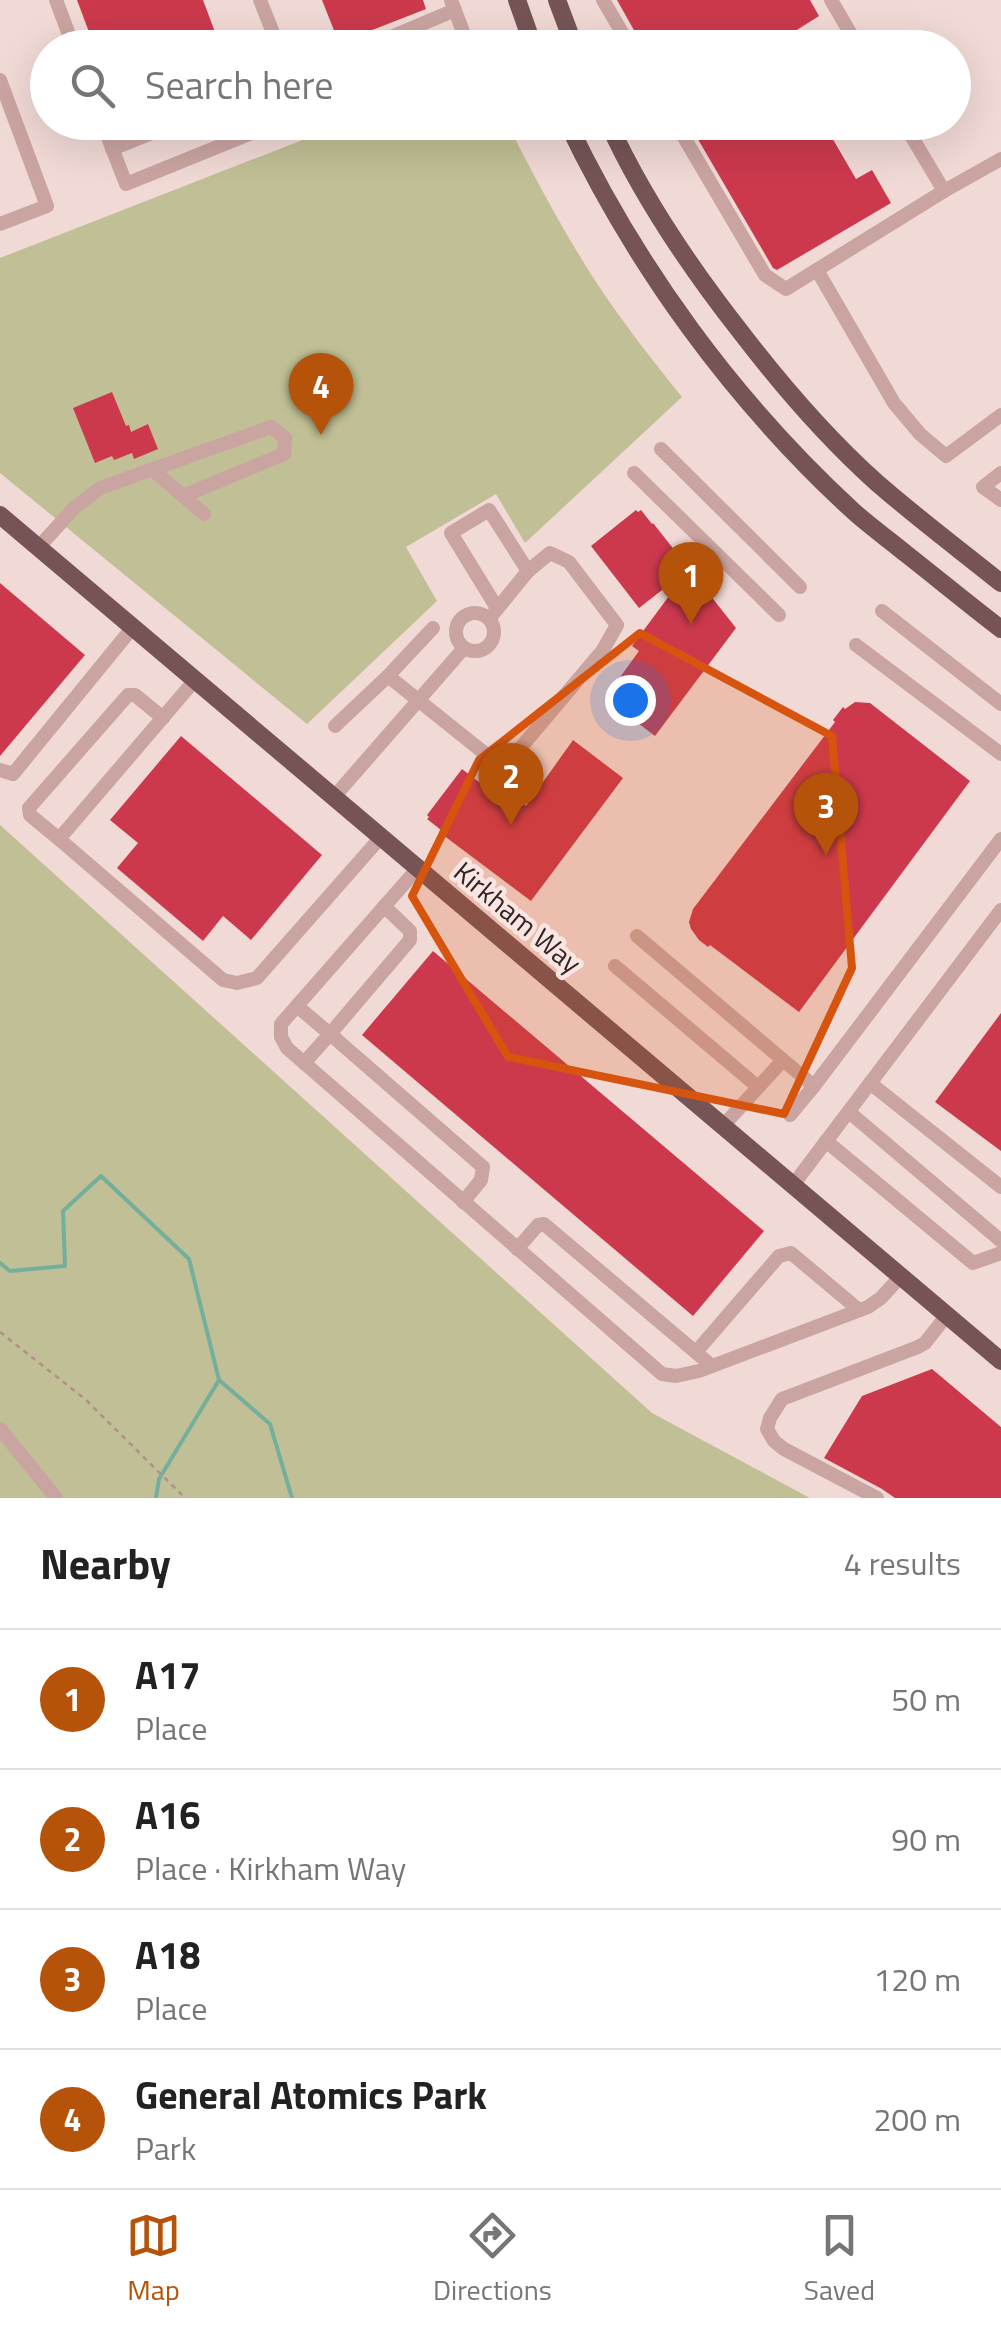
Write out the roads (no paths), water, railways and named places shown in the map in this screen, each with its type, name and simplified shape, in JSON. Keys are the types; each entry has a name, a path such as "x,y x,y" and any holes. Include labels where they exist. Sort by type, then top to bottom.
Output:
{"main road":[{"path":"517,0 528,30"},
{"path":"556,0 568,30"},
{"path":"576,140 648,269 737,388 853,510 1001,629"},
{"path":"616,140 675,242 768,367 876,481 1001,583"},
{"name":"Kirkham Way","path":"0,516 1001,1361"}],"lane":[{"path":"56,0 67,30"},
{"path":"260,0 272,30"},
{"path":"603,0 620,30"},
{"path":"831,0 848,30"},
{"path":"402,30 453,5 463,30"},
{"path":"0,80 47,206 0,224"},
{"path":"109,140 126,184 235,140"},
{"path":"112,149 134,140"},
{"path":"686,140 766,276 786,289 1001,159"},
{"path":"914,140 944,191"},
{"path":"817,270 894,403 920,434 946,456 1001,414"},
{"path":"38,548 74,508 100,488 271,428 286,438 284,454 183,496"},
{"path":"661,449 800,587"},
{"path":"153,470 204,514"},
{"path":"634,472 779,615"},
{"path":"1001,474 983,488 1001,500"},
{"path":"388,676 493,760 506,766 604,650 617,624 569,562 550,554 528,571 493,614 473,612 458,621 455,632 459,644 476,652 482,650 491,642 493,614 451,533 489,510 528,571"},
{"path":"882,611 1001,704"},
{"path":"0,770 13,774 133,627"},
{"path":"335,726 433,628"},
{"path":"856,645 1001,754"},
{"path":"334,797 464,648"},
{"path":"60,839 195,680"},
{"path":"162,718 135,695 128,695 29,808 30,814 224,980 237,983 256,978 380,836"},
{"path":"790,1115 1001,839"},
{"path":"418,868 281,1024 281,1036 287,1048 662,1374 676,1376 712,1366 860,1310 881,1298 901,1276"},
{"path":"304,1063 410,940 410,931 384,906"},
{"path":"793,1185 1001,910"},
{"path":"637,936 814,1086"},
{"path":"615,966 758,1086"},
{"path":"297,1006 482,1167 481,1180 464,1202"},
{"path":"723,1126 783,1060"},
{"path":"870,1083 1001,1187"},
{"path":"848,1112 1001,1241"},
{"path":"826,1141 973,1263 1001,1253"},
{"path":"517,1249 538,1225 544,1224 712,1366"},
{"path":"696,1352 778,1256 792,1252 860,1310"},
{"path":"877,1498 784,1449 768,1429 770,1418 782,1399 926,1343 947,1315"},
{"path":"0,1429 56,1498"}],"waterway":[{"path":"0,1263 10,1271 65,1266 63,1211 101,1176 189,1259 219,1380 270,1424 292,1498"},
{"path":"156,1498 159,1479 219,1380"}],"place":[{"name":"General Atomics Park","path":"321,435"},
{"name":"A17","path":"691,624"},
{"name":"A16","path":"511,825"},
{"name":"A18","path":"826,855"}]}
